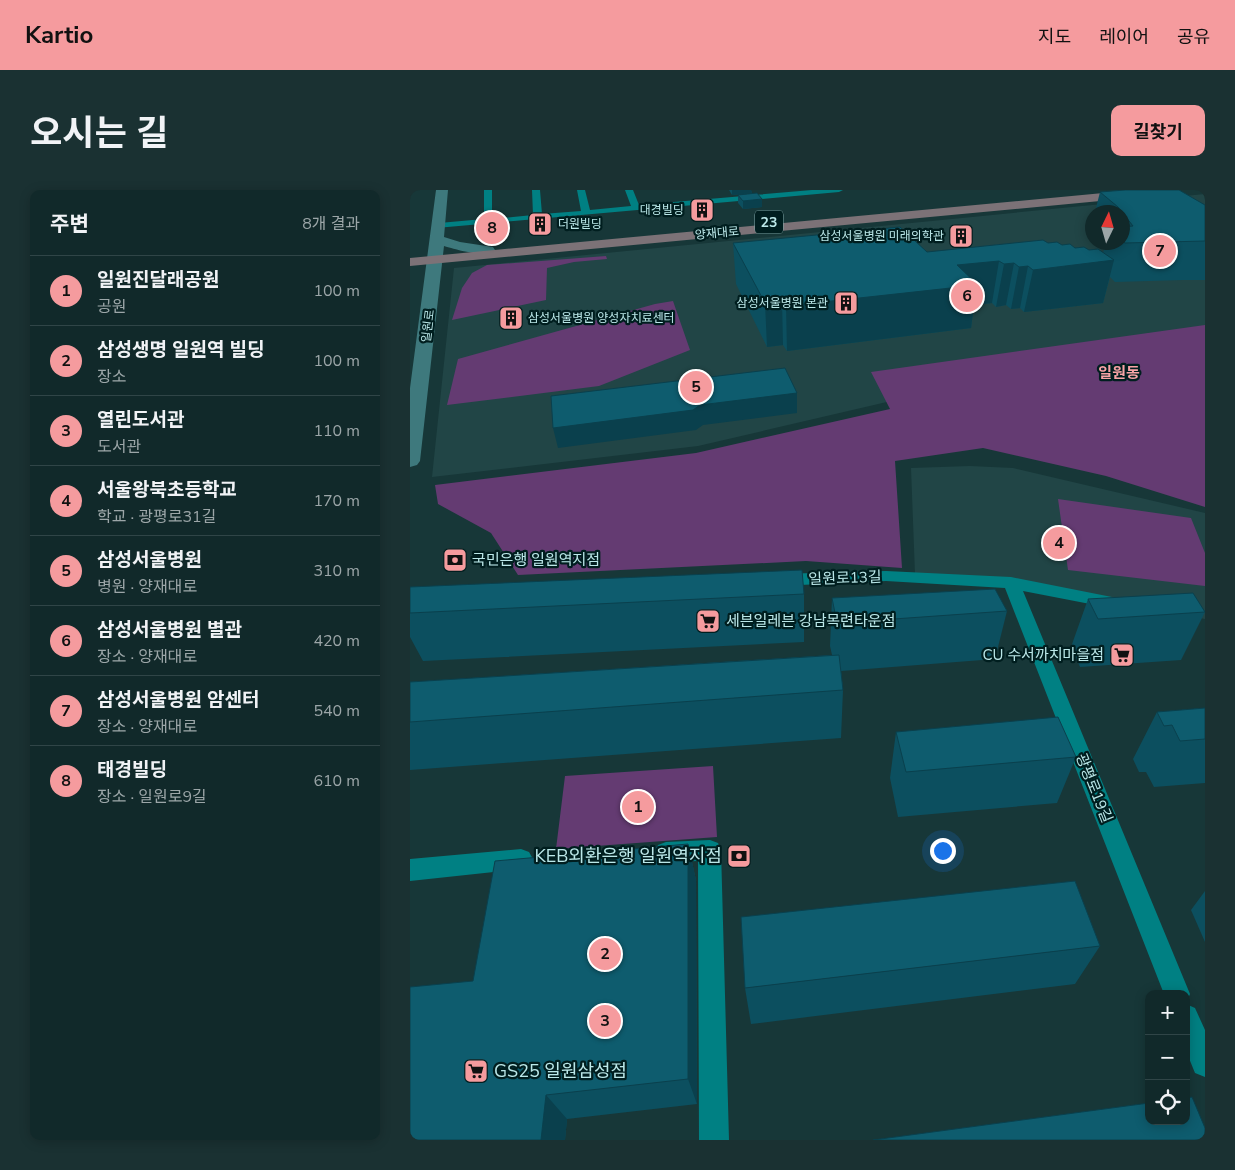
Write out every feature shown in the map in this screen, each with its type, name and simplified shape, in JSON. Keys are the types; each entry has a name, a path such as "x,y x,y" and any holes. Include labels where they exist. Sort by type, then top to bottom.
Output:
{"main road":[{"name":"양재대로","path":"410,262 488,250 1102,190"},
{"name":"양재대로","path":"436,257 1174,190"},
{"name":"양재대로","path":"423,244 436,257"}],"street":[{"name":"일원로","path":"410,461 436,257 423,244 442,190"},
{"path":"488,190 488,222"},
{"path":"536,190 538,217"},
{"path":"581,190 586,213"},
{"path":"630,190 636,208"},
{"path":"726,190 732,200"},
{"path":"423,244 488,222 636,208 686,200 732,200 778,193 839,190"},
{"path":"423,244 488,250"},
{"name":"일원로13길","path":"763,581 886,576 1011,583 1129,606"},
{"name":"광평로19길","path":"1011,583 1175,990"},
{"path":"642,853 710,850 714,1140"},
{"path":"410,870 543,857"},
{"path":"1190,1027 1205,1063"}],"shaded area":[{"path":"1205,194 1205,328 698,446 432,477 454,268 1085,206 1085,250 1130,250 1130,205 1093,205"},
{"path":"606,256 607,259 574,262 547,268 546,300 452,320 462,288 472,273 487,265"},
{"path":"673,301 690,350 599,386 447,405 458,359 655,304"},
{"path":"1205,325 1205,507 1106,476 983,448 895,461 902,568 806,561 518,575 491,533 438,504 435,485 696,453 890,409 871,372"},
{"path":"970,466 1013,468 1205,513 1205,619 1011,580 915,574 911,468"},
{"path":"1058,499 1191,518 1205,553 1205,586 1068,570"},
{"path":"713,766 717,837 556,849 565,776"}],"building":[{"path":"1179,190 1205,205 1205,241 1130,243 1130,226 1133,226 1130,222 1130,205 1116,205 1100,192"},
{"path":"757,193 762,199 743,201 738,195"},
{"path":"900,227 927,252 1043,240 1048,243 1070,244 1075,248 1084,247 1085,250 1099,250 1114,260 1033,270 1028,266 1019,267 1014,263 1004,264 999,261 957,265 978,285 786,306 782,301 765,303 733,243"},
{"path":"785,368 797,393 700,405 693,410 553,428 551,396"},
{"path":"802,570 804,594 410,613 410,587"},
{"path":"995,589 1007,611 837,623 832,598"},
{"path":"1193,593 1205,612 1098,619 1088,599"},
{"path":"839,655 843,690 410,722 410,682"},
{"path":"1205,708 1205,739 1180,741 1172,725 1164,726 1157,712"},
{"path":"1058,717 1076,757 906,772 896,732"},
{"path":"688,844 688,1079 546,1095 541,1140 410,1140 410,987 473,981 495,861"},
{"path":"1075,881 1100,946 745,988 741,917"},
{"path":"1190,1097 1192,1097 1205,1128 1205,1140 873,1140 1145,1104 1145,1125 1190,1125"}],"place":[{"name":"대경빌딩","path":"702,210"},
{"name":"더원빌딩","path":"540,224"},
{"name":"태경빌딩","path":"492,228"},
{"name":"삼성서울병원 미래의학관","path":"961,236"},
{"name":"삼성서울병원 암센터","path":"1160,251"},
{"name":"삼성서울병원 별관","path":"967,296"},
{"name":"삼성서울병원 본관","path":"846,303"},
{"name":"삼성서울병원 양성자치료센터","path":"511,318"},
{"name":"삼성서울병원","path":"696,387"},
{"name":"서울왕북초등학교","path":"1059,543"},
{"name":"국민은행 일원역지점","path":"455,560"},
{"name":"세븐일레븐 강남목련타운점","path":"708,621"},
{"name":"CU 수서까치마을점","path":"1122,655"},
{"name":"일원진달래공원","path":"638,807"},
{"name":"KEB외환은행 일원역지점","path":"739,856"},
{"name":"삼성생명 일원역 빌딩","path":"605,954"},
{"name":"열린도서관","path":"605,1021"},
{"name":"GS25 일원삼성점","path":"476,1071"}],"district":[{"name":"일원동","path":"1119,373"}]}
